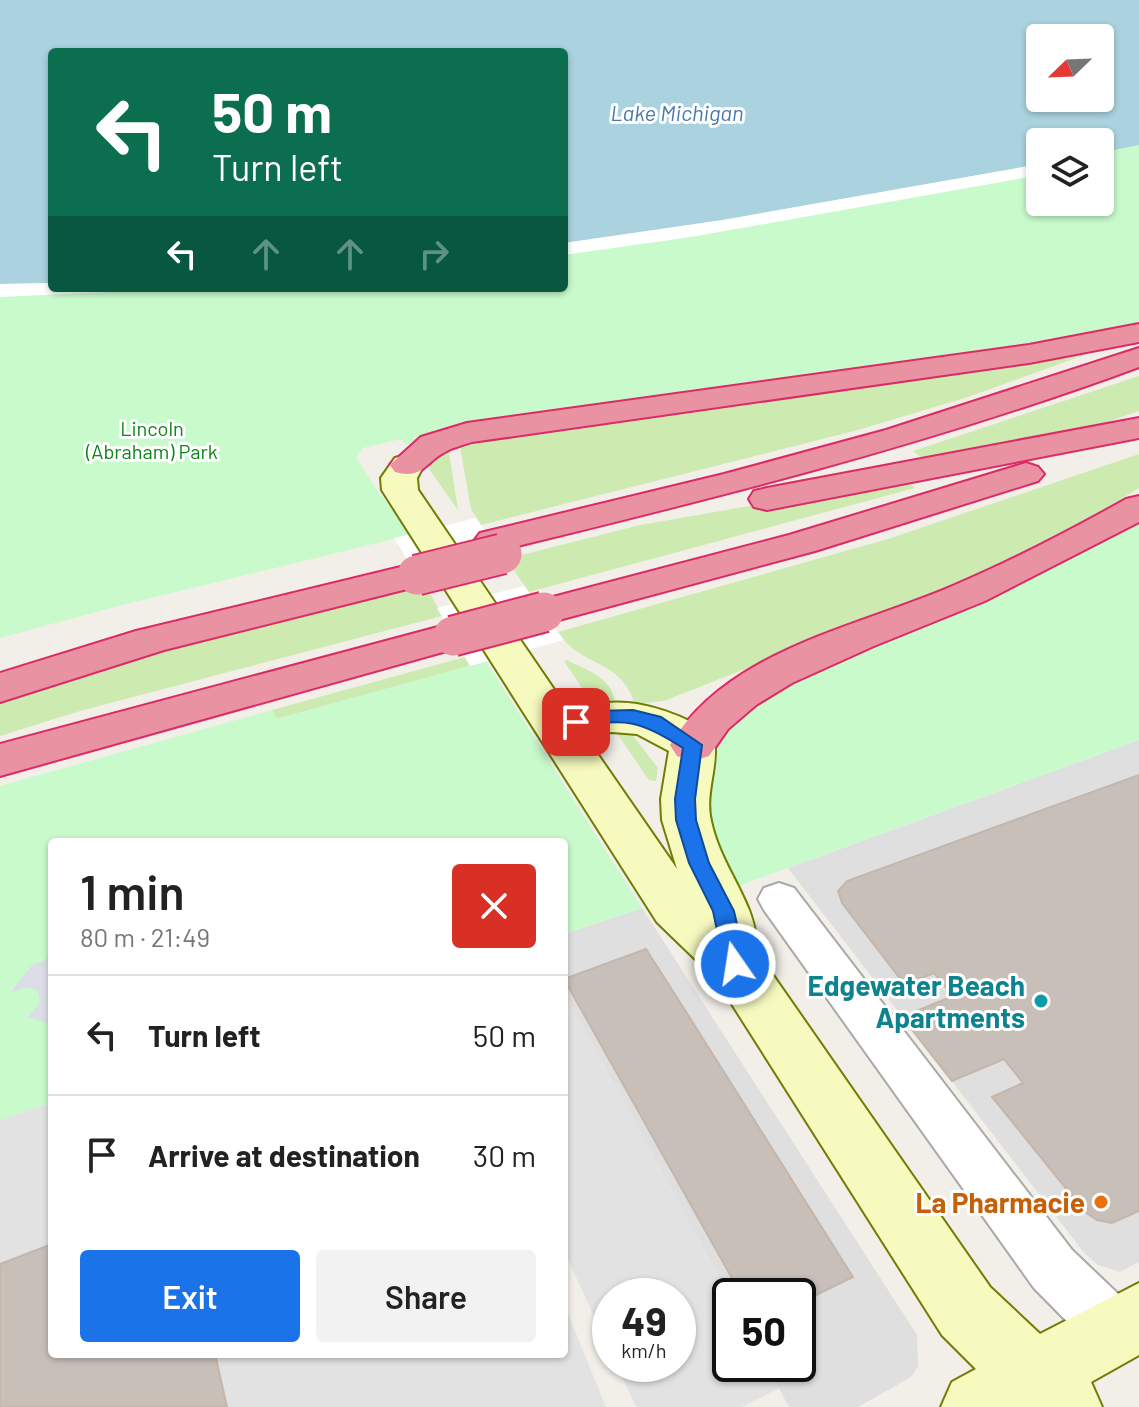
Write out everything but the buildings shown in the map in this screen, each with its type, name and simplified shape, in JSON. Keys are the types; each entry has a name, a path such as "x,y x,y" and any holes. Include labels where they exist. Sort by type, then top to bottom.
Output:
{"highway":[{"path":"407,465 426,448 460,434 1005,358 1139,333"},
{"path":"497,548 894,437 1139,356"},
{"path":"0,667 109,635 497,548 664,515 1139,431"},
{"path":"0,760 877,521 1028,474 1139,431"},
{"path":"693,745 701,727 715,712 751,687 806,660 971,593 1078,542 1139,507"},
{"path":"0,688 151,640 413,568"}],"main road":[{"path":"407,465 399,478 400,490 675,908 735,964 1025,1397 1131,1334"},
{"path":"557,727 594,717 633,717 655,721 693,745 686,786 686,820 699,863 723,911 735,964"}],"street":[{"path":"779,899 1053,1269 1131,1334"}],"shaded area":[{"name":"Edgewater Beach Apartments","path":"1139,740 1139,1262 1120,1272 1098,1265 1085,1254 788,868"},
{"path":"642,908 917,1335 918,1366 911,1377 858,1407 789,1407 776,1382 816,1382 816,1278 719,1278 568,999 568,933"},
{"path":"48,954 47,1023 28,1017 40,1002 38,991 28,987 11,992 33,964 46,960"},
{"path":"568,999 719,1278 712,1278 712,1382 776,1382 779,1388 742,1407 636,1407 624,1382 696,1382 696,1278 592,1278 592,1312 568,1260"},
{"path":"48,1104 48,1246 0,1264 0,1120"},
{"path":"568,1314 592,1373 592,1382 596,1382 606,1407 227,1407 216,1358 568,1358"}],"green space":[{"name":"Lincoln (Abraham) Park","path":"1139,145 1139,325 1070,340 493,418 448,427 406,445 401,439 363,448 356,457 380,495 414,534 0,638 0,284 48,283 48,292 568,292 568,242 723,220 1026,166 1026,216 1114,216 1114,150"},
{"path":"1095,348 1098,350 968,397 858,430 481,525 471,509 459,441"},
{"path":"1139,376 1139,411 1102,424 927,462 913,451"},
{"path":"448,446 458,510 429,469 431,460"},
{"path":"1139,454 1139,488 1083,521 1025,551 906,604 664,701 635,704 620,678 577,652 558,632 888,539"},
{"path":"905,479 915,488 529,592 506,559 640,525"},
{"path":"1139,518 1139,740 727,890 704,837 709,756 722,733 765,694 1047,569"},
{"path":"420,581 427,587 442,616 80,711 0,736 0,696 24,687"},
{"path":"465,657 470,666 276,719 272,710"},
{"path":"486,661 642,908 568,933 568,838 48,838 48,1104 0,1120 0,786 272,710 277,719"},
{"path":"564,661 604,681 615,703 584,691"},
{"path":"631,733 658,768 656,781 649,780 618,735"}],"water":[{"name":"Lake Michigan","path":"0,0 1139,0 1139,145 1114,150 1114,128 1026,128 1026,166 723,220 568,242 568,48 48,48 48,283 0,284"}],"pier":[{"path":"1026,166 1026,177 691,237 568,254 568,242 723,220"},
{"path":"48,283 48,292 109,292 0,297 0,284"},
{"path":"476,518 511,566 424,587 394,538"},
{"path":"524,586 564,640 470,666 437,608"}],"place":[{"name":"Edgewater Beach Apartments","path":"1041,1001"},
{"name":"La Pharmacie","path":"1101,1202"}],"route":[{"path":"576,722 594,717 633,717 655,721 693,745 687,774 686,820 704,876 723,911 735,964"}]}
